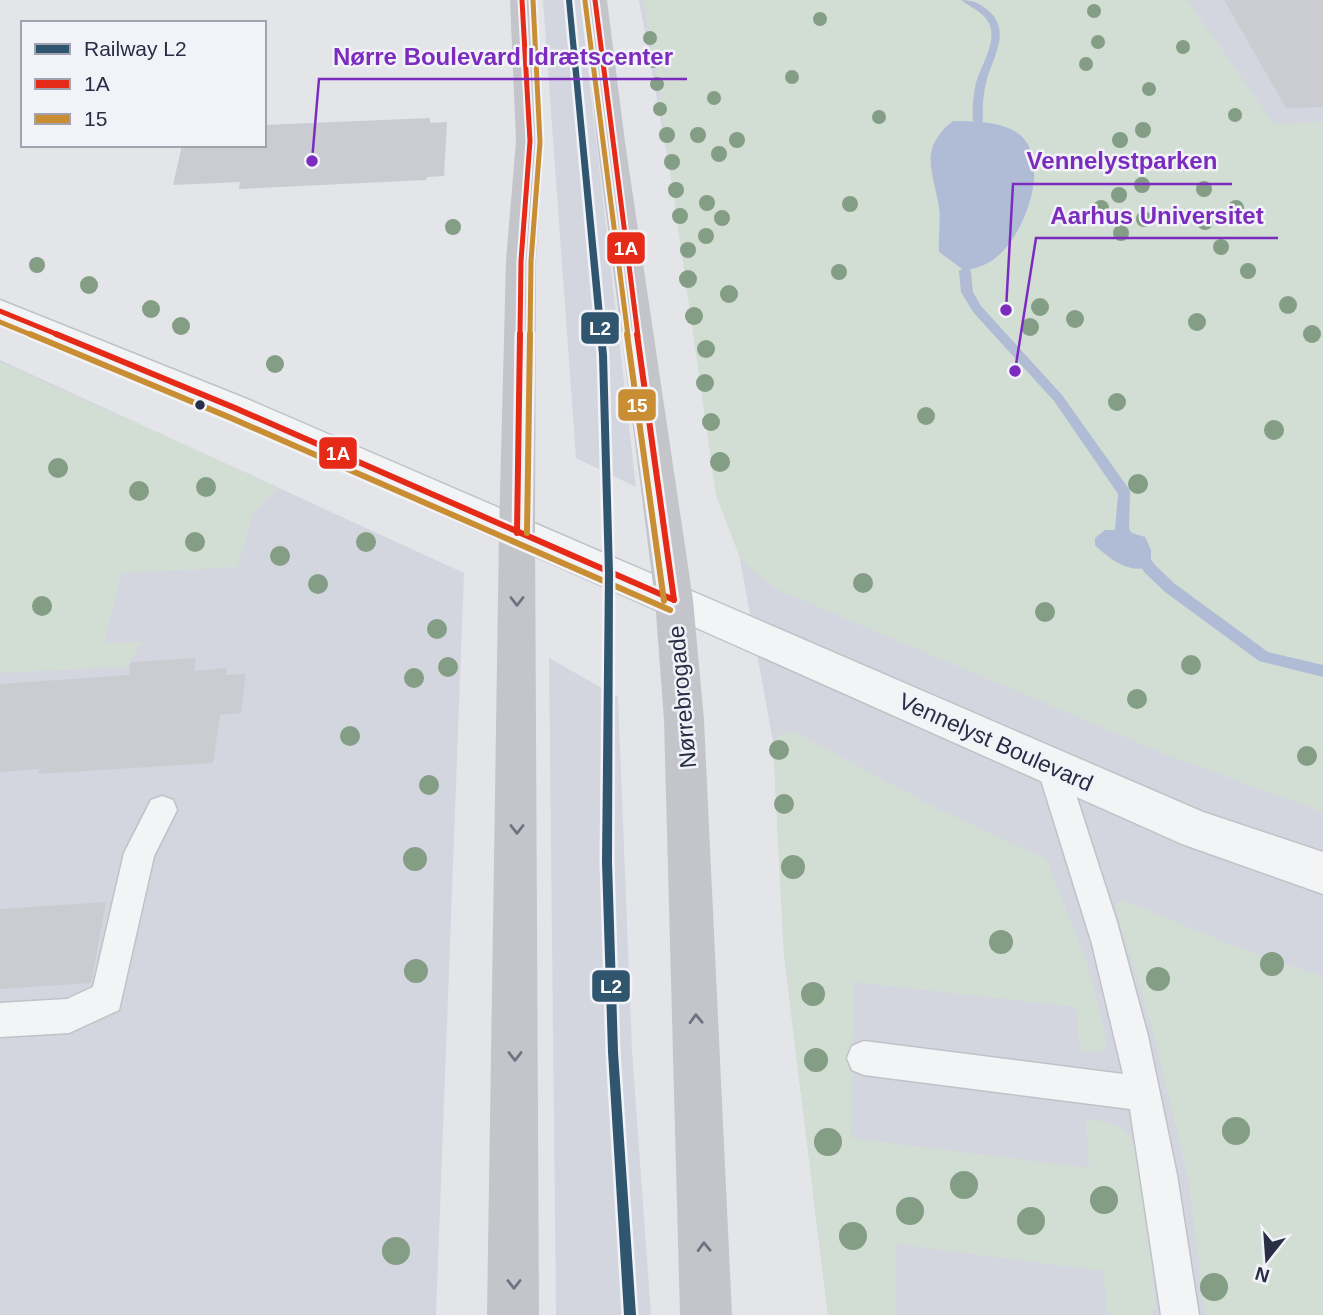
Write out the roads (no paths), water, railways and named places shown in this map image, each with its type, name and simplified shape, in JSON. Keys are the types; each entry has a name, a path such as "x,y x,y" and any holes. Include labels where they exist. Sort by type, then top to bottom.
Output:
{"main road":[{"path":"513,1315 517,533 521,261 530,142 522,0"},
{"name":"Nørrebrogade","path":"595,0 613,155 674,600 688,768 706,1315"}],"street":[{"name":"Vennelyst Boulevard","path":"0,311 235,408 1197,830 1323,873"}],"lane":[{"path":"1052,767 1108,945 1144,1094 1181,1315"},
{"path":"0,1020 69,1016 107,998 139,853 162,810"},
{"path":"864,1058 1144,1094"}],"water":[{"path":"953,121 991,123 1010,129 1025,140 1032,154 1034,171 1028,208 1010,243 986,264 965,271 939,252 940,212 931,161 935,141"},
{"path":"1105,530 1122,530 1145,537 1151,550 1151,565 1136,569 1107,555 1095,545 1095,538"}],"waterway":[{"path":"966,0 991,17 996,36 980,87 978,121"},
{"path":"965,271 967,292 977,309 1058,398 1124,493 1122,530 1150,569 1170,588 1264,657 1323,671"}],"rail line":[{"name":"L2","path":"569,0 603,355 609,573 607,862 613,1052 630,1315"}],"place":[{"name":"Nørre Boulevard Idrætscenter","path":"312,161"},
{"name":"Vennelystparken","path":"1006,310"},
{"name":"Aarhus Universitet","path":"1015,371"}]}
